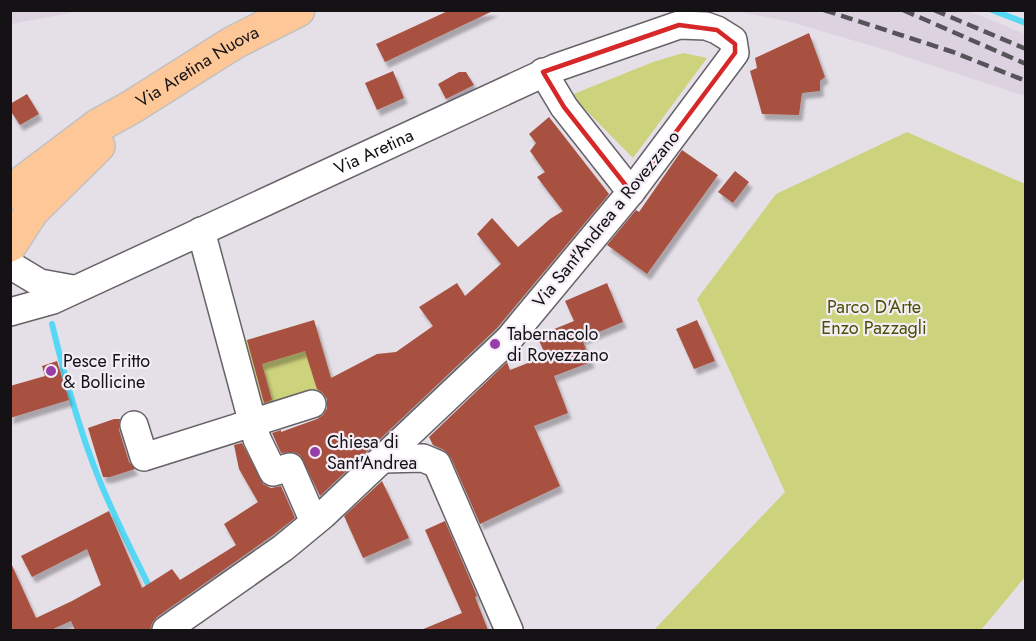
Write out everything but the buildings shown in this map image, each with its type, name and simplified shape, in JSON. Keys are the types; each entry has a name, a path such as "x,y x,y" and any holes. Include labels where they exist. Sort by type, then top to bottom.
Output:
{"main road":[{"name":"Via Aretina Nuova","path":"10,192 79,139 233,43 298,10"},
{"name":"Via Aretina Nuova","path":"10,244 32,211 96,149 130,108"}],"street":[{"name":"Via Aretina","path":"10,312 53,300 543,72 679,25"},
{"name":"Via Sant'Andrea a Rovezzano","path":"166,630 283,548 314,522 509,339 631,192 735,53 733,40 717,30 694,25 679,25"},
{"path":"543,72 564,107 631,192"},
{"path":"201,231 253,423 273,472 290,466 314,522"},
{"path":"10,265 40,282 73,289"},
{"path":"134,425 144,457 312,404"},
{"path":"382,459 423,458 437,464 509,630"}],"highlighted area":[{"path":"679,25 717,30 735,44 735,53 631,192 564,107 543,72"}],"shaded area":[{"path":"11,10 81,11 11,24"},
{"path":"734,11 969,11 1025,34 1025,96 879,48 787,21"}],"green space":[{"path":"683,53 707,58 633,158 571,95 653,62"},
{"name":"Parco D'Arte Enzo Pazzagli","path":"907,132 1025,184 1025,577 981,630 654,630 785,492 697,299 776,194"},
{"path":"314,320 336,394 259,418 237,343"}],"waterway":[{"path":"992,10 1026,23"},
{"path":"52,324 61,362 90,456 109,503 149,586"}],"railway":[{"path":"824,10 953,52 1026,81"},
{"path":"903,10 1026,64"},
{"path":"934,10 1026,49"}],"place":[{"name":"Tabernacolo di Rovezzano","path":"495,344"},
{"name":"Pesce Fritto & Bollicine","path":"51,371"},
{"name":"Chiesa di Sant'Andrea","path":"315,452"}]}
